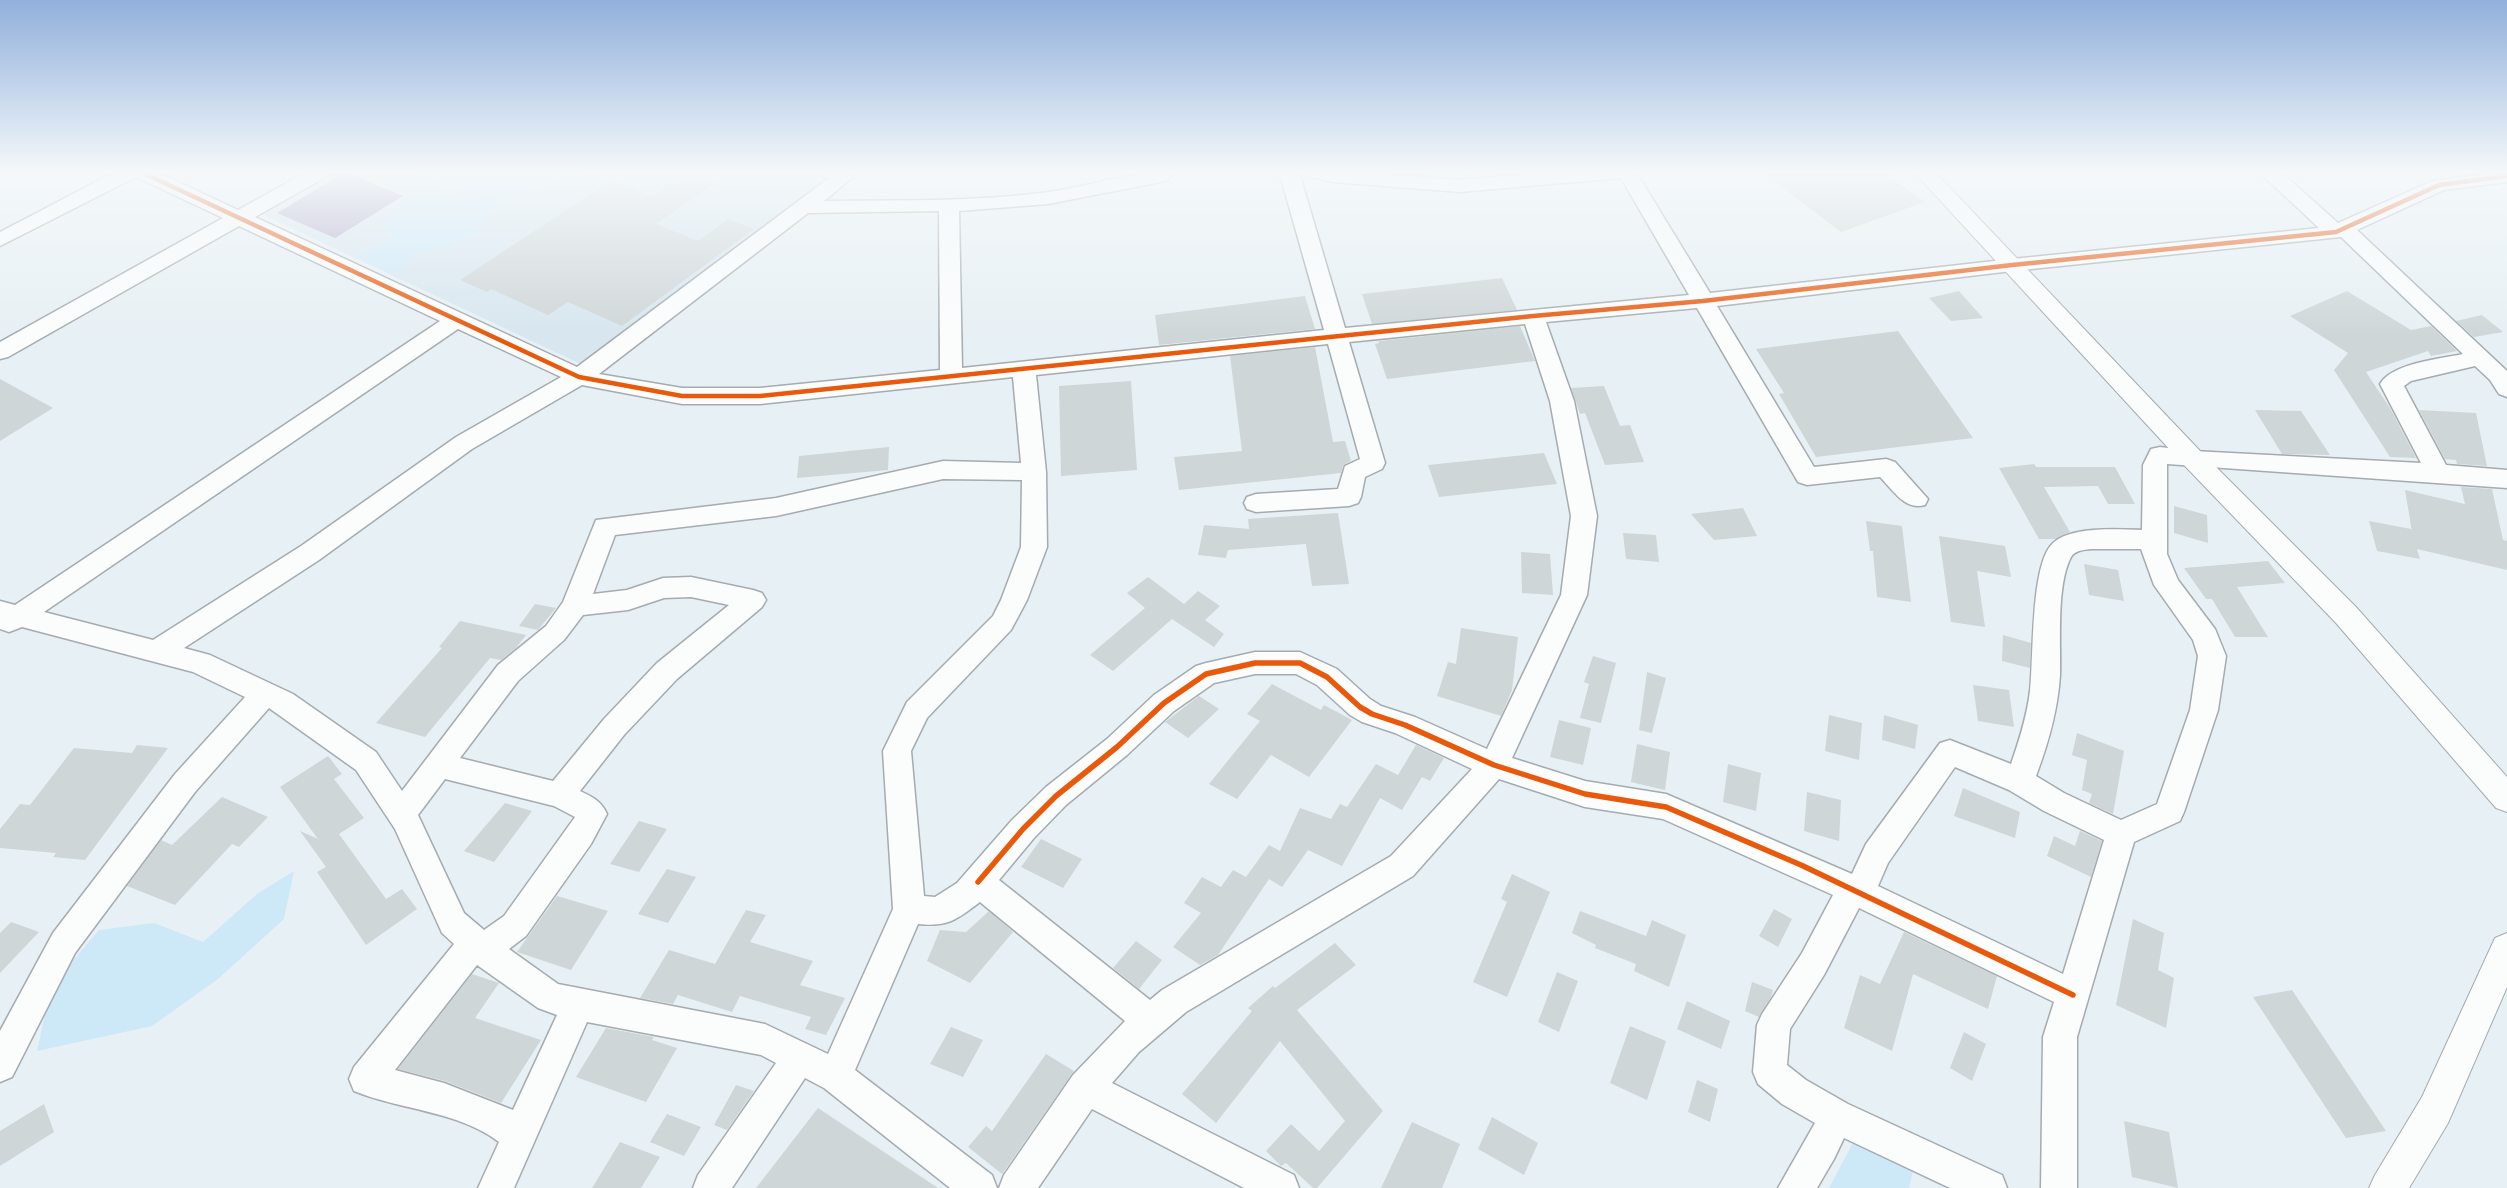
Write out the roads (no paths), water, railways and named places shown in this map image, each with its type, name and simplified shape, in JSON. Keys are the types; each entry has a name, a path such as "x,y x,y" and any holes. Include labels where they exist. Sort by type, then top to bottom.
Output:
{"street":[{"path":"0,240 26,226"},
{"path":"0,352 224,226"},
{"path":"257,226 579,377 630,388 682,396 760,396 1532,316 1703,301 2012,265 2340,231 2350,226"},
{"path":"156,652 310,553 464,443 579,377 780,226"},
{"path":"949,226 951,377"},
{"path":"1256,503 1349,496 1354,472 1373,463 1305,226"},
{"path":"1660,226 1807,476 1886,468 1916,499"},
{"path":"1975,226 2193,459 2346,615 2507,799"},
{"path":"2335,226 2498,375 2507,389"},
{"path":"1017,1188 1085,1087 1148,1019 1174,1001 1402,866 1494,766 1574,595 1584,516 1562,400 1532,316"},
{"path":"6,619 456,320"},
{"path":"2438,473 2391,384 2404,375 2479,358"},
{"path":"836,1076 878,975 909,908 897,752 917,710 1002,623 1014,600 1034,547 1034,472 1024,369"},
{"path":"2058,1188 2060,1036 2074,995 2121,834 2169,812 2204,710 2212,656 2205,636 2167,585 2154,554 2155,465 2160,455 2193,459 2438,473 2507,479"},
{"path":"401,815 508,673 555,633 575,606 605,527 776,506 943,470 1034,472"},
{"path":"2019,781 2032,746 2044,692 2046,626 2053,572 2061,550 2074,542 2154,540"},
{"path":"558,795 614,727 668,671 753,600 691,587 663,588 628,600 575,606"},
{"path":"6,619 200,663 284,702 366,761 406,821 453,923 479,946 550,997 578,1005 765,1040 836,1076 979,1188"},
{"path":"909,908 939,912 968,893 1022,829 1056,796 1117,747 1164,702 1206,674 1254,663 1300,663 1327,677 1360,707 1372,714 1405,725 1494,766 1585,794 1666,807 1801,865 2074,995"},
{"path":"0,1065 64,943 186,783 265,694"},
{"path":"1990,1188 1836,1116 1794,1092 1770,1072 1774,1025 1813,964 1877,854 1950,752 2019,781 2054,802 2121,834"},
{"path":"439,765 558,795 583,806 592,814 580,835 515,926 479,946 366,1079 444,1100 497,1119 519,1136"},
{"path":"978,882 1148,1019"},
{"path":"2388,1188 2435,1110 2507,949"},
{"path":"496,1188 578,1005"},
{"path":"711,1188 768,1108 799,1057"},
{"path":"1085,1087 1281,1188"},
{"path":"1796,1188 1822,1147 1836,1116"}]}
